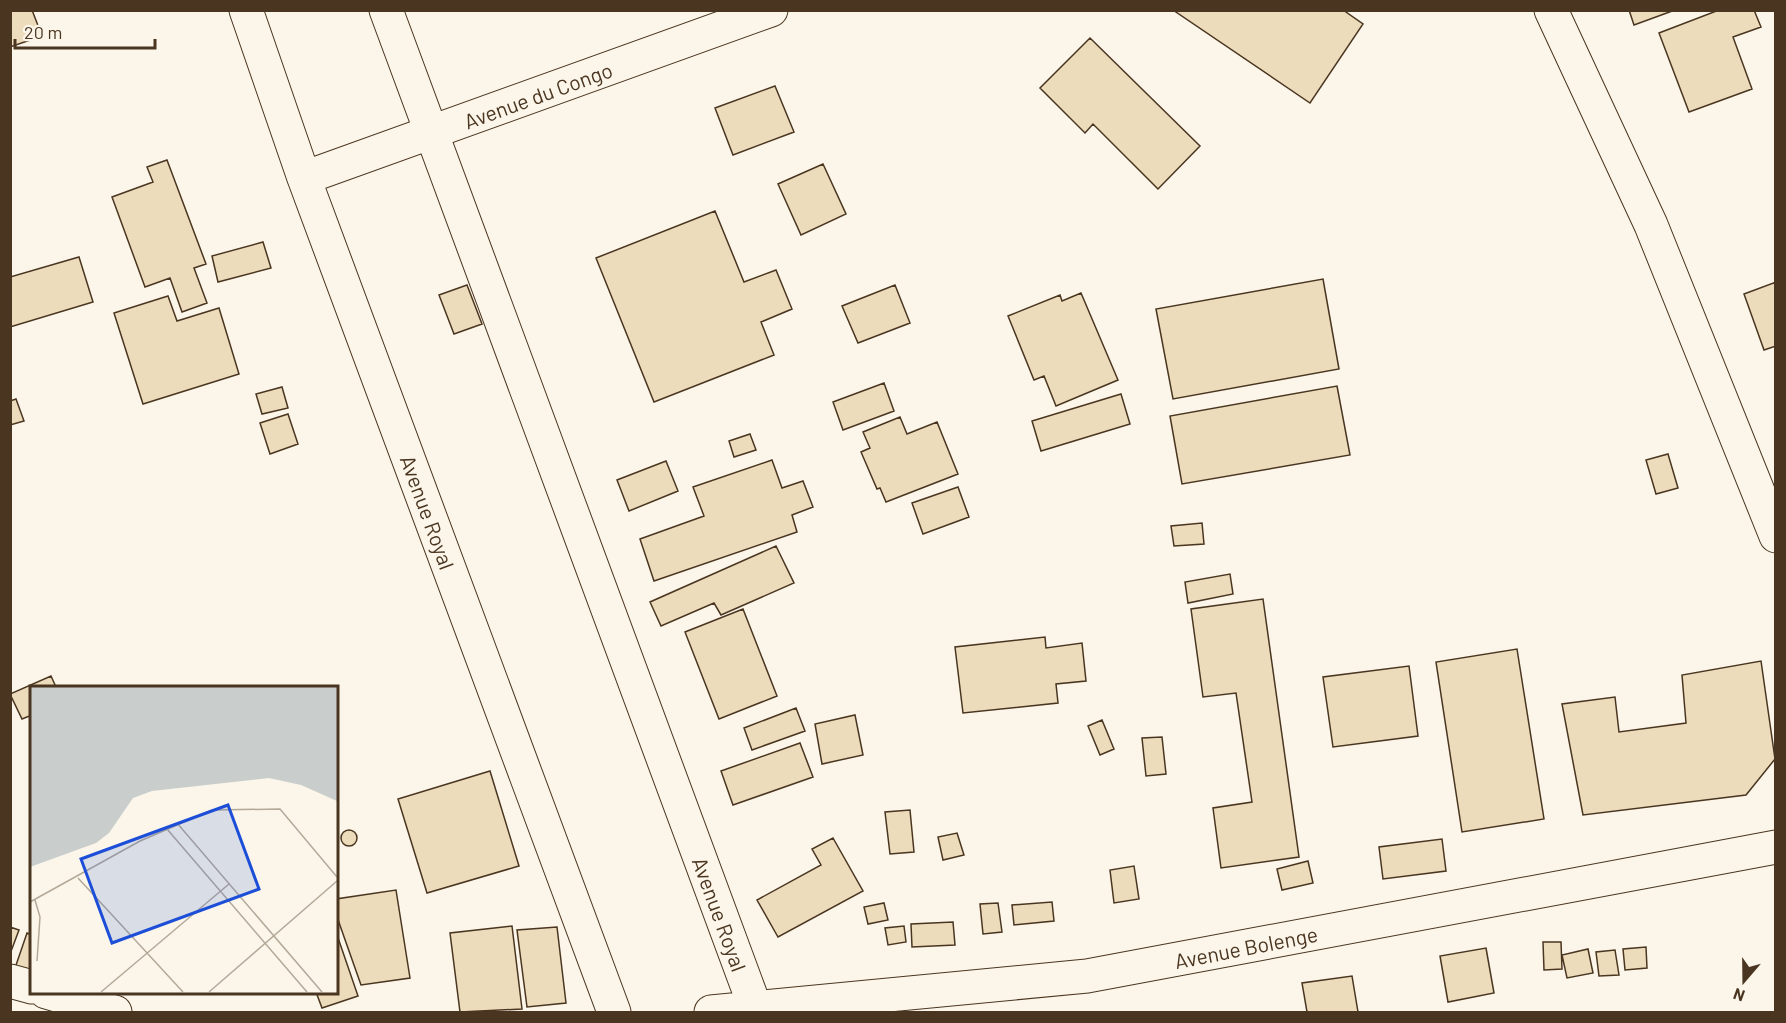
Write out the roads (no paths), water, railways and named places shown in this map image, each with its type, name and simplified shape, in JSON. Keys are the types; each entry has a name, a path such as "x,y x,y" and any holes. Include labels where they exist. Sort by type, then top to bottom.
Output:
{"street":[{"name":"Avenue Royal","path":"246,10 304,178 614,1012"},
{"name":"Avenue Royal","path":"386,10 755,1007"},
{"name":"Avenue du Congo","path":"304,178 432,134 771,10"},
{"path":"1551,10 1651,225 1776,536"},
{"name":"Avenue Bolenge","path":"711,1012 910,995 1087,976 1776,847"},
{"path":"10,981 30,986"},
{"path":"49,993 115,1012"}]}
